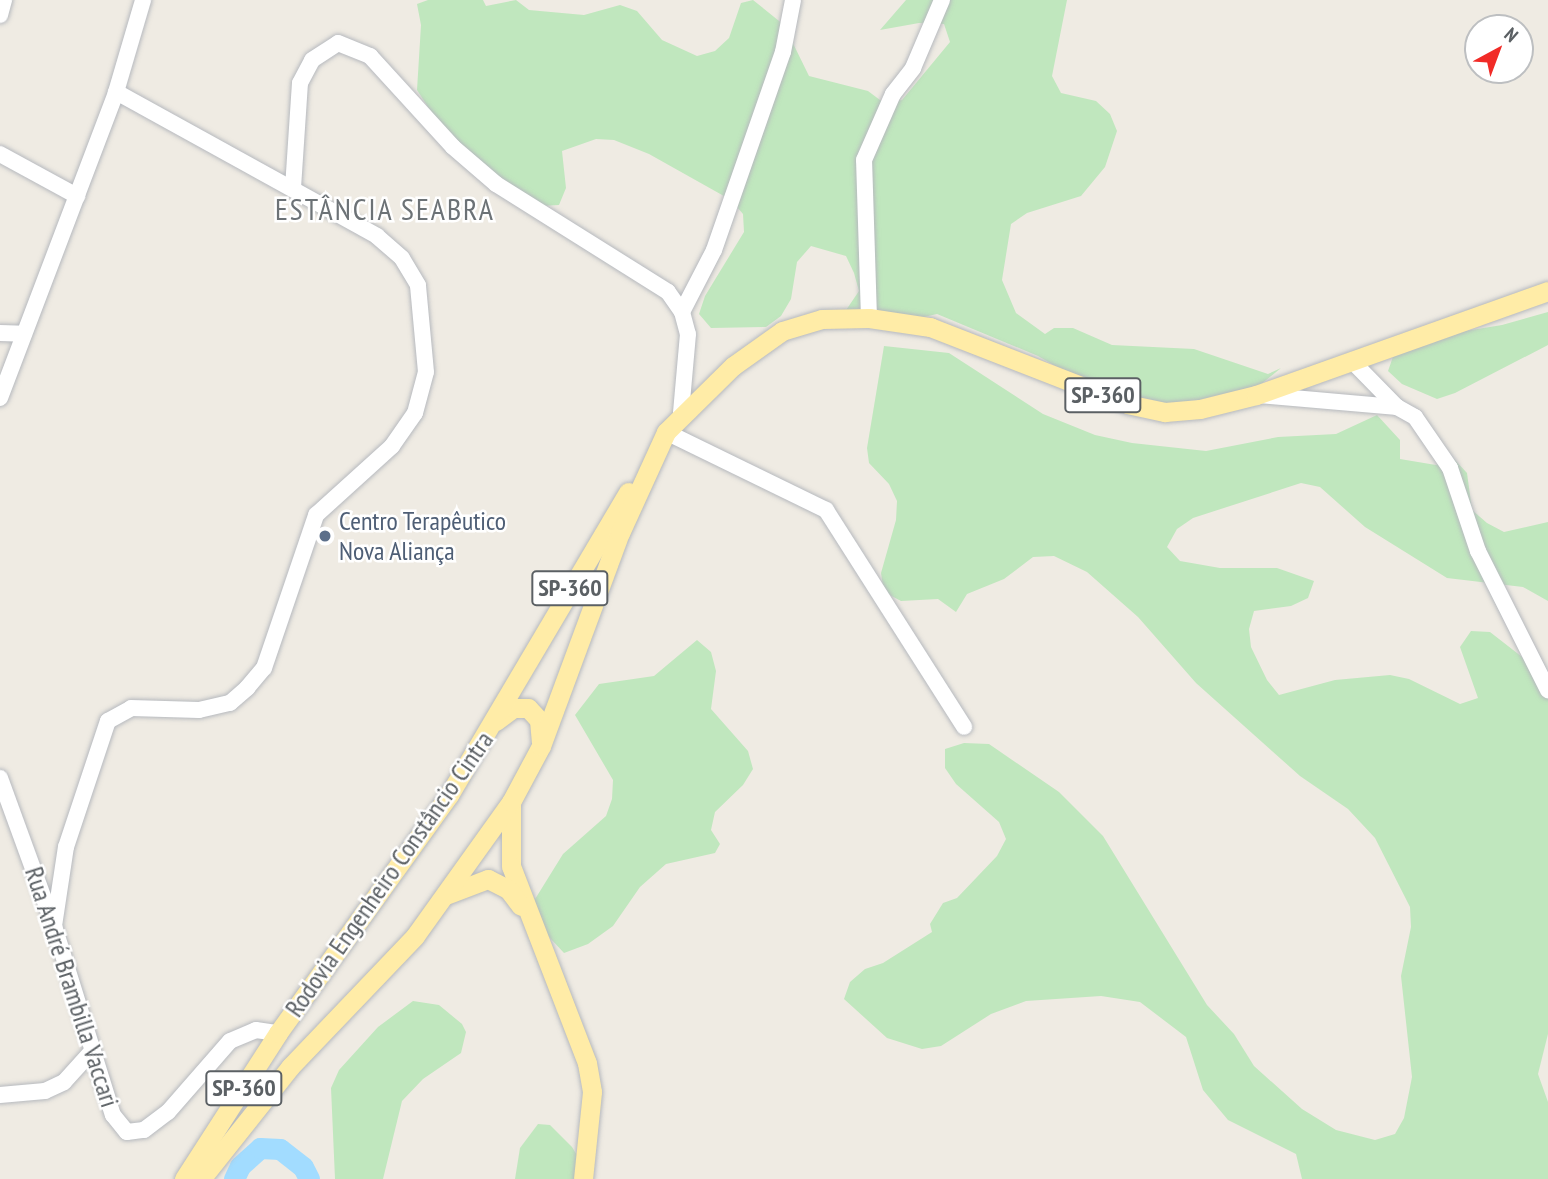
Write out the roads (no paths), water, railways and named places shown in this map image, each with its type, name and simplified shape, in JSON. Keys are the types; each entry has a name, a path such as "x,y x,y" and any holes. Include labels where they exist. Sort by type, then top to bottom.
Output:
{"main road":[{"name":"Rodovia Engenheiro Constâncio Cintra","path":"201,1179 221,1150 290,1068 415,936 511,802 541,746 653,457 666,432 681,413 782,331 822,319 869,318 930,327 1127,404 1177,411 1256,395 1548,291"},
{"name":"Rodovia Engenheiro Constâncio Cintra","path":"184,1179 278,1033 449,795 493,724 606,525 653,457"},
{"path":"493,724 513,708 528,708 539,720 541,746"},
{"path":"511,802 511,866 587,1063 592,1092 583,1179"},
{"path":"445,895 488,879 508,889 530,918"}],"street":[{"path":"0,15 4,0"},
{"path":"0,398 116,92 143,0"},
{"path":"682,312 714,250 783,52 793,0"},
{"path":"869,318 864,160 893,94 913,68 942,0"},
{"path":"293,188 300,83 312,60 338,43 370,56 453,147 496,184 635,267 668,292 682,312 688,334 681,413"},
{"path":"54,926 66,848 108,721 131,708 199,710 229,703 247,688 264,668 316,515 392,446 415,412 426,372 418,285 402,258 377,236 116,92"},
{"path":"0,154 77,196"},
{"path":"0,333 24,334"},
{"path":"1352,361 1397,407 1415,417 1450,468 1478,551 1548,690"},
{"path":"1256,395 1397,407"},
{"path":"666,432 826,510 964,727"},
{"name":"Rua André Brambilla Vaccari","path":"0,778 54,926 113,1115 127,1132 144,1130 168,1112 230,1041 257,1030 278,1033"},
{"path":"0,1095 45,1091 64,1082 93,1051"},
{"path":"211,1179 221,1150"}],"waterway":[{"path":"234,1179 240,1166 260,1148 280,1149 303,1167 309,1179"}],"place":[{"name":"Centro Terapêutico Nova Aliança","path":"325,536"}],"district":[{"name":"ESTÂNCIA SEABRA","path":"385,209"}]}
